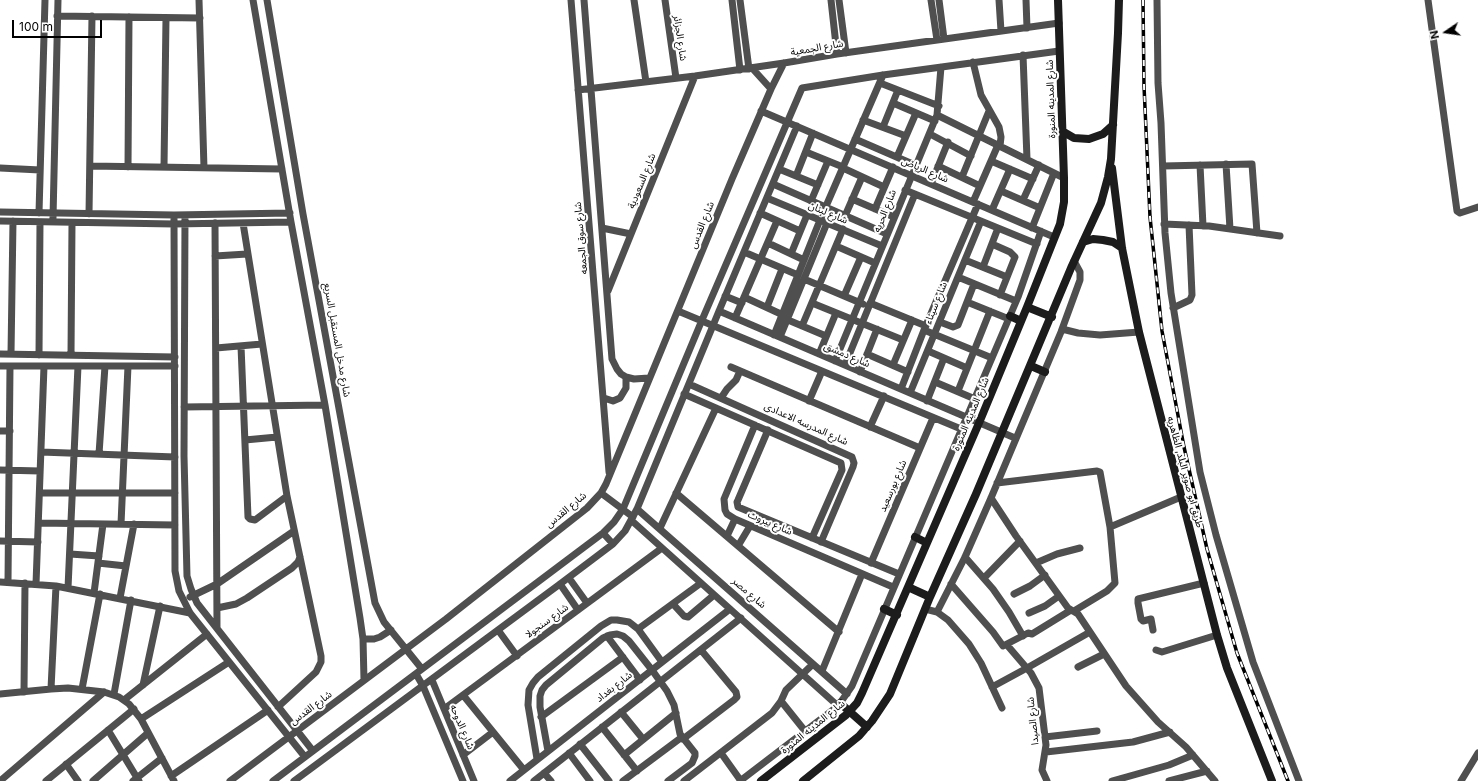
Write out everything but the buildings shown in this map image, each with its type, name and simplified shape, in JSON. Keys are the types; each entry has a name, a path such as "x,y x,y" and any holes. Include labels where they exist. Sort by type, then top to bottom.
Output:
{"main road":[{"name":"شارع المدينه المنورة","path":"761,781 850,712 862,693 979,423 1054,237 1062,213 1064,178 1058,0"},
{"path":"803,781 852,742 867,728 884,705 896,682 930,597 1031,366 1105,190 1111,159 1119,0"},
{"path":"1062,131 1074,138 1089,139 1102,134 1113,125"},
{"name":"طريق ابو صوير البلد, الظاهريه","path":"1111,159 1122,248 1139,332 1181,498 1217,635 1232,679 1272,781"},
{"path":"1083,242 1103,240 1113,242 1122,248"},
{"path":"1027,307 1052,317"},
{"path":"1009,317 1021,321"},
{"path":"1031,366 1044,372"},
{"path":"915,537 927,543"},
{"path":"908,587 930,597"},
{"path":"884,609 897,615"},
{"path":"839,704 867,728"}],"street":[{"path":"39,213 45,0"},
{"path":"52,222 58,0"},
{"path":"200,0 204,168"},
{"path":"253,0 290,217 325,405 363,639 364,680"},
{"name":"شارع مدخل المستقبل السريع","path":"266,0 373,593 379,613 406,649 419,672"},
{"name":"شارع سوق الجمعه","path":"571,0 609,474"},
{"path":"584,0 612,359 617,369 626,377 634,379 649,378"},
{"path":"634,0 646,82"},
{"name":"شارع الجزائر","path":"665,0 676,78"},
{"path":"732,0 740,70"},
{"path":"740,0 751,68 771,89"},
{"path":"830,0 837,54"},
{"path":"839,0 846,53"},
{"path":"932,0 941,40"},
{"path":"940,0 941,40"},
{"path":"999,0 1001,31"},
{"path":"1026,0 1027,28"},
{"path":"1157,0 1158,83 1161,106 1164,224 1173,308 1200,472 1216,535 1253,662 1299,781"},
{"path":"1428,0 1457,211 1460,213 1478,207"},
{"path":"255,11 268,9"},
{"path":"58,16 200,18"},
{"path":"89,214 92,16"},
{"path":"128,167 129,17"},
{"path":"164,167 166,18"},
{"name":"شارع الجمعية","path":"578,90 784,64 837,54 1059,23"},
{"path":"736,33 744,32"},
{"path":"273,781 603,533 614,522 623,509 702,320 801,90 804,87 1059,51"},
{"path":"1023,55 1027,159"},
{"path":"973,62 981,96 999,127 1001,137 999,146 991,160 980,186 976,203"},
{"name":"شارع القدس","path":"230,781 406,649 587,508 600,493 761,111 784,64"},
{"name":"شارع الحريه","path":"835,361 915,165 936,118 939,106 941,67"},
{"path":"777,336 824,221 826,207 883,75"},
{"name":"شارع السعودية","path":"607,294 695,76"},
{"path":"880,83 939,106"},
{"path":"883,128 898,90"},
{"path":"893,103 916,113 936,118 979,136 1064,178"},
{"name":"شارع الرياض","path":"761,111 1054,237"},
{"path":"962,177 989,111"},
{"path":"897,157 916,113"},
{"path":"863,120 906,136"},
{"path":"294,781 569,578 613,544 625,531 637,508 797,126"},
{"path":"796,176 813,133"},
{"path":"930,134 948,142 971,156"},
{"path":"855,139 915,165"},
{"path":"931,184 948,142"},
{"path":"806,152 884,187"},
{"path":"991,160 1033,179"},
{"path":"811,201 828,161"},
{"path":"1226,164 1230,229"},
{"path":"1163,166 1252,164 1257,233"},
{"path":"1023,200 1039,165"},
{"path":"1200,165 1203,226"},
{"path":"90,166 282,169"},
{"path":"938,166 980,186"},
{"path":"875,209 893,167"},
{"path":"0,168 40,170"},
{"path":"779,169 818,185"},
{"path":"992,210 1010,169"},
{"path":"1032,228 1054,173"},
{"path":"845,216 862,177"},
{"name":"شارع لبنان","path":"773,184 887,234"},
{"name":"شارع لبنان","path":"759,188 768,195 807,215 882,246"},
{"path":"905,190 1037,244"},
{"path":"1001,191 1040,208"},
{"path":"845,365 915,194"},
{"path":"852,199 894,217"},
{"name":"شارع سيناء","path":"901,389 925,328 973,218 976,203"},
{"path":"0,212 290,217"},
{"path":"760,213 800,231"},
{"path":"0,221 174,224 243,223 304,214"},
{"path":"174,215 175,571 179,591 190,613 305,756"},
{"path":"185,215 184,516 188,583 193,596 312,751"},
{"path":"791,254 807,215"},
{"path":"735,318 777,220"},
{"path":"11,354 13,221"},
{"path":"801,277 804,260 824,221"},
{"name":"شارع سيناء","path":"910,393 981,221"},
{"path":"39,354 40,222"},
{"path":"71,355 72,223"},
{"path":"215,223 217,628"},
{"path":"243,223 287,496 320,650 321,662 316,672 278,707"},
{"path":"1164,224 1203,226 1280,236"},
{"path":"1173,308 1190,300 1192,295 1189,225"},
{"path":"602,228 631,234"},
{"path":"983,267 998,228"},
{"path":"802,326 843,229"},
{"path":"721,753 741,781 839,704 847,694 856,677 975,399 1016,301 1041,231"},
{"path":"768,243 804,260"},
{"path":"992,244 1010,252 1014,255 1015,260 1000,295"},
{"path":"836,246 860,257 874,266 882,274"},
{"path":"744,252 859,303 870,305 912,320 935,334 992,358"},
{"path":"215,256 247,254"},
{"path":"844,296 860,257"},
{"path":"965,260 1007,277"},
{"path":"936,612 965,558 1062,329 1080,280 1080,272 1074,261"},
{"path":"768,306 782,269"},
{"path":"958,277 1016,301"},
{"path":"940,322 953,327 959,324 974,284"},
{"path":"175,294 185,294"},
{"path":"940,295 949,299"},
{"path":"725,296 768,306 802,326 826,336"},
{"path":"967,302 1009,317"},
{"path":"812,303 903,340"},
{"path":"678,311 961,429"},
{"name":"شارع دمشق","path":"719,311 1016,438"},
{"path":"958,392 990,311"},
{"path":"819,354 836,313"},
{"path":"893,365 912,320"},
{"path":"860,372 877,329"},
{"path":"1062,329 1078,333 1100,335 1139,332"},
{"path":"216,348 262,344"},
{"path":"241,346 248,517 255,520 287,496"},
{"path":"928,351 967,368"},
{"path":"0,354 175,357"},
{"path":"867,354 908,372"},
{"path":"927,401 944,358"},
{"path":"0,366 175,366"},
{"path":"10,366 8,541 4,582 56,586 190,613"},
{"path":"36,584 44,366"},
{"path":"68,588 78,366"},
{"path":"99,454 105,366"},
{"path":"121,524 128,366"},
{"path":"731,367 920,448"},
{"path":"721,398 736,380 740,371"},
{"path":"809,401 822,371"},
{"path":"604,398 613,401 620,398 626,388 626,377"},
{"path":"874,393 880,380"},
{"path":"935,382 975,399"},
{"name":"شارع المدرسه الاعدادى","path":"689,384 852,457 854,467 821,542"},
{"name":"شارع المدرسه الاعدادى","path":"684,394 839,461 842,465 842,470 812,538"},
{"path":"870,426 884,396"},
{"path":"184,407 325,405"},
{"path":"660,528 716,408"},
{"name":"شارع بورسعيد","path":"871,563 933,418"},
{"name":"شارع بيروت","path":"755,425 724,499 727,514 750,526 894,587"},
{"name":"شارع بيروت","path":"768,430 737,502 740,509 899,574"},
{"path":"0,431 10,431"},
{"path":"245,440 277,437"},
{"path":"41,452 175,457"},
{"path":"0,470 40,471"},
{"path":"997,483 1098,471 1101,474 1110,527 1114,583 1107,591 1032,634 1028,633 1007,645"},
{"path":"40,493 175,493"},
{"path":"600,493 623,509 662,548 714,595 839,704"},
{"path":"676,493 839,632"},
{"path":"991,498 1059,596 1072,610 1078,614 1104,654 1133,694 1158,722 1193,754 1215,781"},
{"path":"1110,527 1181,498"},
{"name":"شارع مصر","path":"637,508 847,694"},
{"path":"175,516 184,516"},
{"path":"727,536 735,519"},
{"path":"760,530 765,519"},
{"path":"39,523 175,525"},
{"path":"82,689 97,594 103,524"},
{"path":"120,598 134,524"},
{"path":"738,546 750,526"},
{"path":"183,600 217,584 294,532"},
{"path":"603,533 613,544"},
{"path":"796,545 801,534"},
{"path":"0,541 38,542"},
{"path":"984,578 1020,541"},
{"name":"شارع سنجولا","path":"444,709 662,548"},
{"path":"1036,563 1057,554 1080,548"},
{"path":"70,554 126,566"},
{"path":"217,608 236,604 247,598 292,568 298,562 300,557"},
{"path":"965,558 984,578 1001,600 1023,636"},
{"path":"822,671 839,632 860,573 863,559"},
{"path":"1014,594 1030,586 1045,575"},
{"path":"569,578 588,603"},
{"path":"24,692 25,583"},
{"path":"638,629 701,583"},
{"path":"1153,630 1151,619 1141,620 1138,599 1204,583"},
{"path":"560,584 578,610"},
{"name":"شارع الصيدا","path":"951,584 993,632 1002,646 1007,645 1027,668 1039,688 1046,752 1042,770 1047,781"},
{"path":"51,688 56,586"},
{"path":"521,595 530,606"},
{"path":"673,604 684,616 688,617 714,595"},
{"path":"1029,613 1045,606 1059,596"},
{"path":"114,694 131,600"},
{"path":"143,685 160,606"},
{"name":"شارع بغداد","path":"510,781 730,609"},
{"path":"925,609 936,612 948,620 969,644 981,663 1002,708"},
{"path":"534,781 741,618"},
{"path":"537,759 528,704 529,690 533,683 606,623 611,620 623,620 629,622 638,629 662,662"},
{"path":"363,639 374,639 391,630"},
{"path":"498,630 517,656"},
{"path":"992,686 1090,632"},
{"path":"124,700 207,634"},
{"path":"548,751 540,702 542,690 546,685 607,636 617,634 629,640 671,698 676,713 678,729 695,753 694,760 668,781"},
{"path":"1156,650 1162,652 1217,635"},
{"path":"607,636 640,680"},
{"path":"622,781 683,738 734,700 737,696 736,692 701,650"},
{"path":"1078,667 1104,654"},
{"path":"542,717 623,657"},
{"path":"141,719 229,662"},
{"path":"684,781 767,717 781,701 786,690 813,664"},
{"name":"شارع الدوحه","path":"419,672 423,686 462,781"},
{"name":"شارع الدوحه","path":"432,680 474,781"},
{"path":"533,683 542,690"},
{"path":"0,694 51,688 82,689 114,694 134,709 141,719 173,780 268,710"},
{"path":"2,780 104,692"},
{"path":"463,695 524,770"},
{"path":"384,698 392,709"},
{"path":"781,701 805,730"},
{"path":"46,781 134,709"},
{"path":"622,712 643,740"},
{"path":"624,754 676,713"},
{"path":"581,726 589,737"},
{"path":"602,727 637,771"},
{"path":"108,730 124,755 136,780 162,758"},
{"path":"1045,737 1097,731"},
{"path":"463,755 493,732"},
{"path":"1046,752 1133,742 1170,732"},
{"path":"93,781 148,733"},
{"path":"580,744 609,781"},
{"path":"569,753 590,781"},
{"path":"1461,781 1478,753"},
{"path":"1112,781 1176,763 1193,754"},
{"path":"66,764 78,781"},
{"path":"1168,781 1207,771"},
{"path":"544,773 550,781"}],"railway":[{"path":"1143,0 1144,86 1150,217 1162,331 1184,447 1207,549 1237,653 1288,781"}]}
